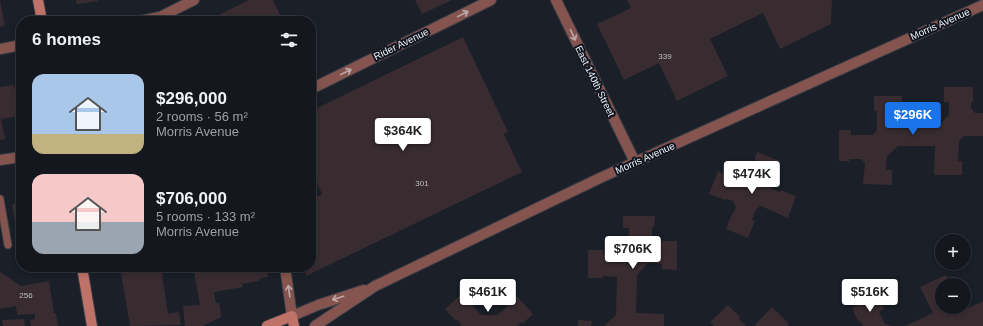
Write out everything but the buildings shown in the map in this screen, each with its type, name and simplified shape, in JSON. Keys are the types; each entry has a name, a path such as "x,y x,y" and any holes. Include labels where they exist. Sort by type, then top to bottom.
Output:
{"main road":[{"path":"38,0 41,16"},
{"path":"83,272 92,326"},
{"path":"267,326 293,321"}],"street":[{"path":"162,16 194,0"},
{"name":"Rider Avenue","path":"316,87 491,0"},
{"name":"East 140th Street","path":"556,0 635,162"},
{"name":"Morris Avenue","path":"315,326 375,286 635,162 983,5"},
{"path":"0,49 16,46"},
{"path":"0,160 16,158"},
{"path":"286,272 293,321 318,304 375,286"}],"lane":[{"path":"0,200 8,245"}]}
